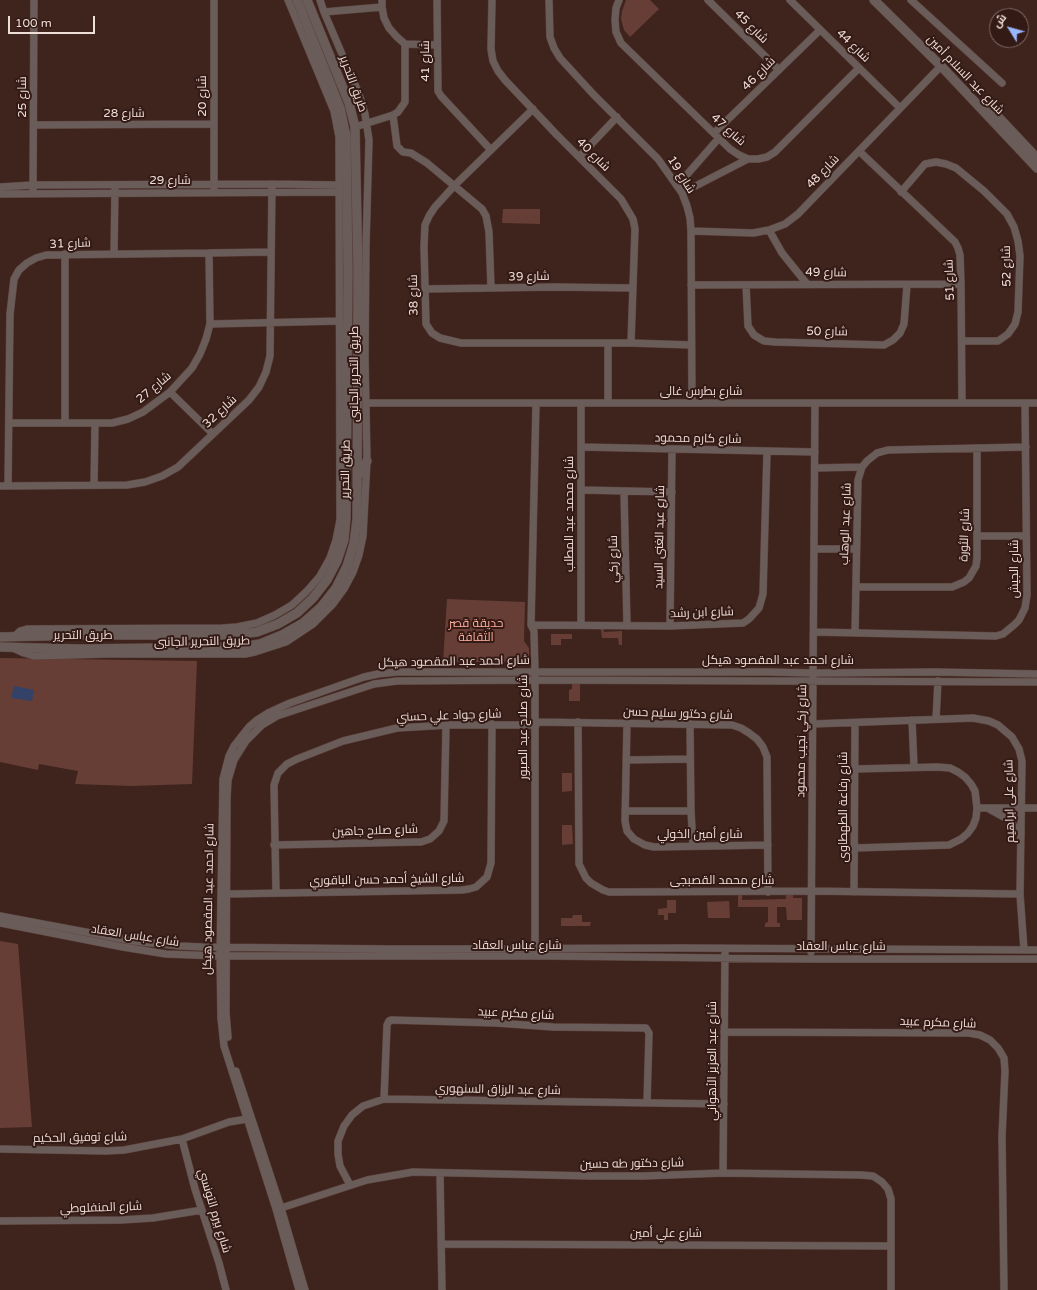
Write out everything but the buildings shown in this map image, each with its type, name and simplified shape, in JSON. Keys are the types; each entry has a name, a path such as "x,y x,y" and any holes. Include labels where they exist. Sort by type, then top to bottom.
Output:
{"street":[{"name":"شارع 25","path":"33,193 34,0"},
{"name":"شارع 20","path":"214,0 214,193"},
{"name":"طريق التحرير الجانبى","path":"14,636 20,631 27,629 223,628 257,623 292,605 320,576 330,558 340,520 339,137 334,111 288,0"},
{"name":"طريق التحرير","path":"0,637 64,635 230,635 257,632 278,624 297,613 313,598 327,580 337,561 344,540 346,518 348,242 346,136 344,120 297,0"},
{"name":"طريق التحرير","path":"0,647 66,649 239,647 260,644 282,635 303,623 321,607 336,588 347,566 354,543 357,519 358,477 358,272 355,127 349,103 306,0"},
{"name":"طريق التحرير الجانبى","path":"13,648 34,656 108,654 245,654 255,652 286,642 305,631 322,617 344,589 355,566 363,536 367,461 365,335 369,148 367,124 359,94 320,0"},
{"name":"شارع 41","path":"437,0 438,91 491,150"},
{"name":"شارع 40","path":"492,0 491,49 493,60 498,71 533,110 621,199 633,219 635,229 631,343"},
{"name":"شارع 19","path":"549,0 550,37 560,58 658,159 682,193 688,212 691,231 692,403"},
{"name":"شارع 47","path":"619,0 616,8 615,20 616,32 621,43 717,136 739,155 748,159 767,157 775,152 859,68"},
{"name":"شارع 45","path":"708,0 779,70"},
{"name":"شارع 44","path":"790,0 900,108"},
{"name":"شارع عبد السلام أمين","path":"874,0 941,66 1037,168"},
{"name":"شارع عبد السلام أمين","path":"883,0 1037,158"},
{"path":"911,0 1002,83"},
{"path":"324,12 382,3 384,18 389,28 405,44 437,46"},
{"name":"شارع 46","path":"677,186 717,136 779,70 820,30"},
{"path":"355,127 393,115 398,112 405,102 405,44"},
{"name":"شارع 48","path":"691,231 753,232 769,230 785,224 798,214 941,66"},
{"path":"334,111 337,101"},
{"name":"شارع 38","path":"533,110 454,186 429,216 425,225 425,289 426,324 432,333 440,338 461,343 631,343 691,345"},
{"path":"393,115 397,146 403,152 412,153 427,163 482,210 486,216 489,232 490,288"},
{"path":"579,157 617,117"},
{"name":"شارع 28","path":"34,125 214,124"},
{"name":"شارع 51","path":"859,151 955,242 960,255 962,284 962,403"},
{"path":"682,193 748,159"},
{"name":"شارع 52","path":"901,192 925,164 936,162 946,164 956,168 984,191 1007,214 1014,227 1020,256 1018,312 1015,324 1008,334 998,341 962,342"},
{"name":"شارع 29","path":"0,194 214,184 272,184 339,189"},
{"name":"شارع 32","path":"0,486 128,485 145,482 162,476 178,467 249,400 259,387 266,372 270,356 272,184"},
{"name":"شارع 29","path":"0,187 33,185 214,193 339,189"},
{"path":"114,254 115,189"},
{"path":"769,230 782,253 806,284"},
{"path":"340,233 348,242"},
{"name":"شارع 31","path":"8,486 10,314 14,279 27,263 46,255 65,254 209,254 271,252"},
{"path":"65,254 65,423"},
{"name":"شارع 27","path":"9,423 112,423 128,419 143,412 170,392 192,368 206,339 210,324 209,254"},
{"path":"348,272 353,276 358,272"},
{"name":"شارع 49","path":"691,285 962,284"},
{"name":"شارع 50","path":"746,285 748,326 754,335 764,341 884,345 897,337 904,324 907,285"},
{"name":"شارع 39","path":"425,289 555,287 633,288"},
{"path":"348,293 353,292 358,295"},
{"path":"210,324 340,321"},
{"path":"358,323 365,335"},
{"path":"340,349 347,338"},
{"path":"608,344 608,403"},
{"path":"170,392 213,434"},
{"name":"شارع بطرس غالى","path":"366,403 1037,403"},
{"name":"شارع صلاح عبد الصبور","path":"535,956 536,672 534,632 531,625 536,403"},
{"name":"شارع محمد عبد المطلب","path":"581,403 581,625"},
{"name":"شارع زكي نجيب محمود","path":"810,959 814,673 815,403"},
{"name":"شارع الجيش","path":"814,632 996,636 1003,634 1019,620 1025,608 1028,595 1025,403"},
{"path":"94,485 95,424"},
{"path":"339,440 347,448"},
{"name":"شارع كارم محمود","path":"581,447 815,452"},
{"name":"شارع الثورة","path":"856,587 952,587 958,586 964,582 973,572 977,558 978,536 977,448"},
{"name":"شارع عبد الوهاب","path":"855,633 858,480 866,461 871,456 883,451 1026,448"},
{"name":"شارع عبد الغنى السيد","path":"670,626 672,449"},
{"name":"شارع ابن رشد","path":"531,625 670,626 743,623 755,614 759,608 763,594 767,451"},
{"path":"358,477 367,461"},
{"path":"815,468 862,468"},
{"path":"581,490 672,492"},
{"name":"شارع زكي","path":"624,491 627,626"},
{"path":"978,536 1026,536"},
{"path":"814,549 856,549"},
{"path":"344,572 344,589"},
{"path":"223,628 230,635"},
{"path":"64,635 68,643 66,649"},
{"path":"88,635 84,642 85,646 88,648"},
{"path":"214,647 221,654"},
{"path":"397,672 397,681"},
{"name":"شارع احمد عبد المقصود هيكل","path":"223,948 226,894 228,780 232,765 239,750 259,722 273,710 364,677 397,672 936,672 1037,674"},
{"name":"شارع احمد عبد المقصود هيكل","path":"299,1290 278,1208 246,1120 224,1046 221,1018 223,956 223,779 227,762 234,746 248,727 299,708 374,684 397,681 536,680 1037,682"},
{"path":"936,719 938,681"},
{"name":"شارع على ابراهيم","path":"813,724 973,718 982,719 998,725 1012,737 1019,749 1022,761 1020,894 1024,950"},
{"path":"912,720 914,768"},
{"name":"شارع دكتور سليم حسن","path":"536,724 578,722 732,725 749,733 757,739 767,758 768,892"},
{"name":"شارع محمد القصبجى","path":"578,722 579,864 586,878 598,888 609,892 1020,894"},
{"name":"شارع رفاعة الطهطاوى","path":"854,892 855,722"},
{"name":"شارع أمين الخولي","path":"626,723 625,821 627,831 634,839 645,846 654,847 768,846"},
{"name":"شارع الشيخ أحمد حسن الباقوري","path":"226,894 462,890 469,889 482,882 487,877 491,863 492,724"},
{"name":"شارع جواد علي حسني","path":"276,893 274,785 278,773 287,764 297,758 334,744 389,729 446,725 536,724"},
{"path":"690,724 693,846"},
{"name":"شارع صلاح جاهين","path":"274,845 422,842 430,839 439,831 444,821 446,725"},
{"path":"626,760 690,759"},
{"path":"855,769 950,768 965,777 971,784 975,792 977,808 976,818 968,833 954,844 855,848"},
{"path":"977,808 1037,808"},
{"path":"987,808 1004,817 1021,834"},
{"path":"625,811 691,811"},
{"name":"شارع عباس العقاد","path":"0,916 132,941 180,946 223,948 725,948 1037,950"},
{"name":"شارع عباس العقاد","path":"0,922 122,947 166,954 223,956 535,956 810,959 1037,958"},
{"name":"شارع عبد العزيز الأهواني","path":"723,1173 725,948"},
{"name":"شارع احمد عبد المقصود هيكل","path":"223,956 228,1045 305,1290"},
{"name":"شارع مكرم عبيد","path":"384,1099 387,1023 391,1020 646,1028 649,1033 647,1103"},
{"name":"شارع مكرم عبيد","path":"724,1032 969,1033 980,1035 990,1040 998,1048 1004,1058 1005,1071 1002,1136 1004,1290"},
{"name":"شارع عبد الرزاق السنهوري","path":"350,1185 340,1166 338,1141 344,1126 352,1114 363,1106 384,1099 724,1104"},
{"name":"شارع توفيق الحكيم","path":"229,1122 243,1109"},
{"name":"شارع توفيق الحكيم","path":"0,1149 106,1151 182,1139 229,1122 246,1120"},
{"name":"شارع بيرم التونسي","path":"182,1139 226,1290"},
{"name":"شارع دكتور طه حسين","path":"278,1208 367,1180 413,1172 514,1175 636,1176 723,1173 873,1176 885,1185 891,1198 891,1290"},
{"path":"440,1172 442,1290"},
{"name":"شارع المنفلوطي","path":"0,1221 121,1220 153,1218 202,1210"},
{"name":"شارع علي أمين","path":"441,1244 891,1246"}],"green space":[{"path":"626,0 650,0 659,9 630,37 624,30 621,19"},
{"path":"503,209 540,209 540,224 502,223"},
{"name":"حديقة قصر الثقافة","path":"447,599 525,602 524,641 529,648 529,662 443,662"},
{"path":"599,626 604,626 604,632 622,631 622,645 619,645 618,638 602,638"},
{"path":"551,634 572,634 572,639 561,639 561,645 551,645"},
{"path":"0,658 197,661 192,784 131,786 75,784 78,771 39,764 38,770 0,762"},
{"path":"572,682 580,682 580,701 569,701 569,690 572,689"},
{"path":"562,773 572,773 572,791 562,792"},
{"path":"562,825 572,825 573,844 562,845"},
{"path":"786,893 793,893 793,898 802,898 802,920 787,920 786,907 777,907 777,923 780,923 780,927 765,927 765,923 768,922 768,907 738,907 738,895 742,895 742,900 786,899"},
{"path":"667,900 676,900 676,913 668,913 668,920 664,920 664,915 658,915 658,909 667,908"},
{"path":"729,901 730,918 708,918 707,902"},
{"path":"573,915 582,915 582,922 591,922 590,926 561,926 561,918 572,918"},
{"path":"0,941 18,944 32,1127 0,1128"}],"water":[{"path":"14,686 34,690 32,701 11,698"}]}
